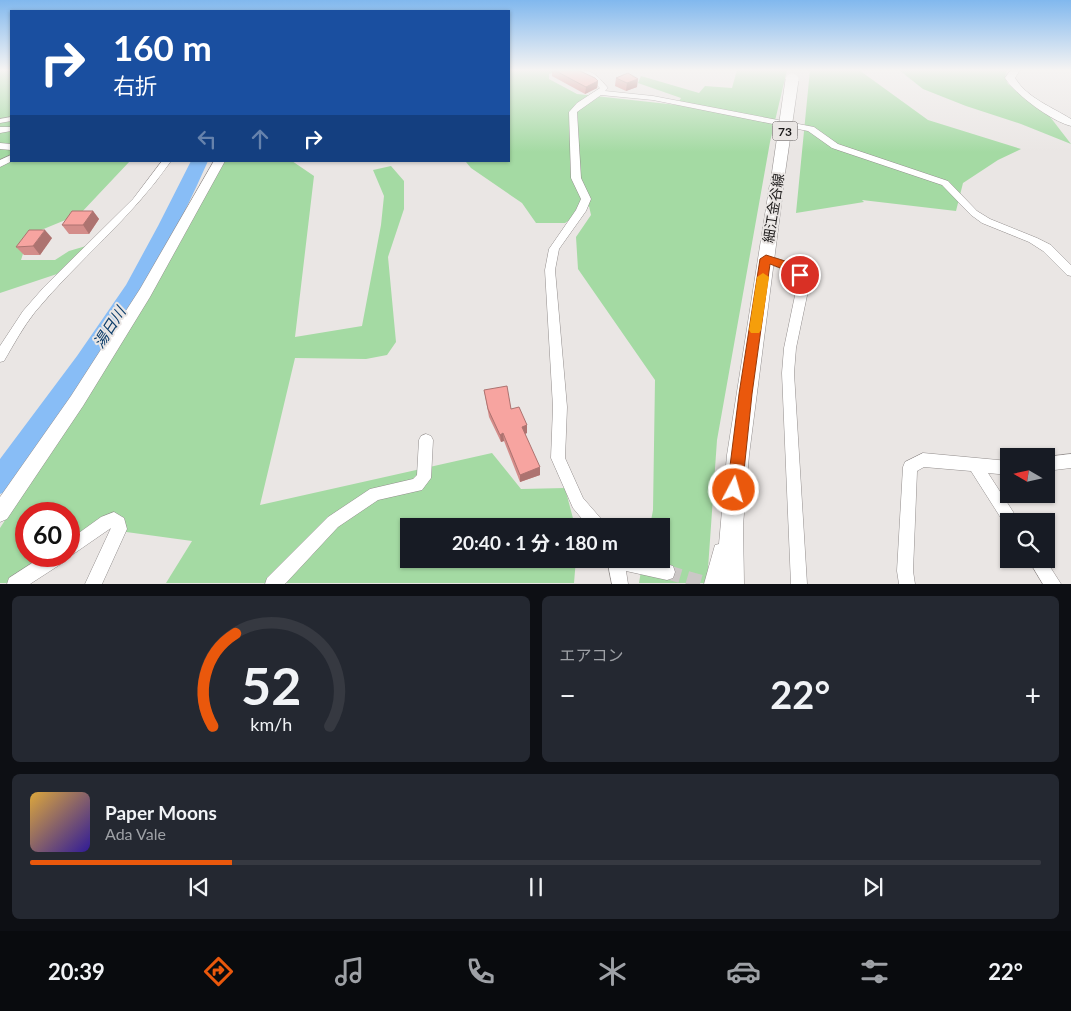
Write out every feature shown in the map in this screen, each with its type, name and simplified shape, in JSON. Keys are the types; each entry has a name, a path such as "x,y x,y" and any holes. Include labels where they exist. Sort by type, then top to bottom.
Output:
{"main road":[{"name":"細江金谷線","path":"731,584 731,525 746,394 790,97"},
{"name":"細江金谷線","path":"717,584 731,525"}],"street":[{"path":"591,518 578,503 558,458 560,408 550,270 554,249 581,211 586,199 576,178 573,112 577,106 592,97"},
{"path":"645,97 810,129 835,146 945,182 974,213 986,221 1033,240 1047,248 1071,272"},
{"path":"1030,97 1071,123"},
{"path":"0,357 30,310 130,207 151,184 166,162"},
{"path":"0,513 77,401 145,293 219,162"},
{"path":"766,259 787,266 800,275 803,286 790,348 788,373 799,584"},
{"path":"273,584 333,522 375,494 417,485 424,478 426,440"},
{"path":"907,584 905,571 910,467 923,460 1000,467"},
{"path":"1055,463 1071,461"},
{"path":"976,466 1006,513"},
{"path":"80,541 106,522 114,520 119,523 119,529 93,584"},
{"path":"14,584 41,567"},
{"path":"617,568 620,584"},
{"path":"650,568 667,572"},
{"path":"1042,568 1053,584"}],"green space":[{"path":"0,97 10,97 10,162 129,162 80,214 29,235 21,260 55,260 69,251 86,246 57,274 0,293"},
{"path":"510,97 607,97 677,105 681,98 679,97 781,97 770,142 717,440 707,583 639,583 642,568 670,568 670,518 652,518 655,380 578,269 576,237 591,215 589,206 565,223 536,223 522,203 471,168 466,162 510,162"},
{"path":"807,97 897,97 928,120 1021,149 998,160 963,183 956,211 862,200 864,202 796,213"},
{"path":"944,97 1027,97 1044,109 1071,144 1021,124"},
{"path":"223,162 293,162 314,176 295,337 362,326 381,225 384,196 373,170 391,166 404,181 404,209 388,257 396,342 387,355 366,359 295,358 260,505 492,453 521,489 565,488 573,518 400,518 400,568 575,568 574,583 166,583 192,541 119,531 107,526 80,542 80,502 17,502 135,319 180,243"},
{"path":"15,505 15,567 35,567 7,583 0,583 0,528"}],"building":[{"path":"72,211 93,211 83,225 62,225"},
{"path":"29,230 45,230 33,246 16,247"},
{"path":"507,386 511,409 519,407 527,425 522,427 540,467 520,475 503,433 500,435 488,409 484,390"}],"waterway":[{"name":"湯日川","path":"0,481 85,363 133,290 168,226 200,162"}],"tunnel":[{"path":"667,572 708,584"}],"slow traffic":[{"path":"755,330 763,277"}],"route":[{"path":"734,490 766,259 787,266 800,275"}]}
